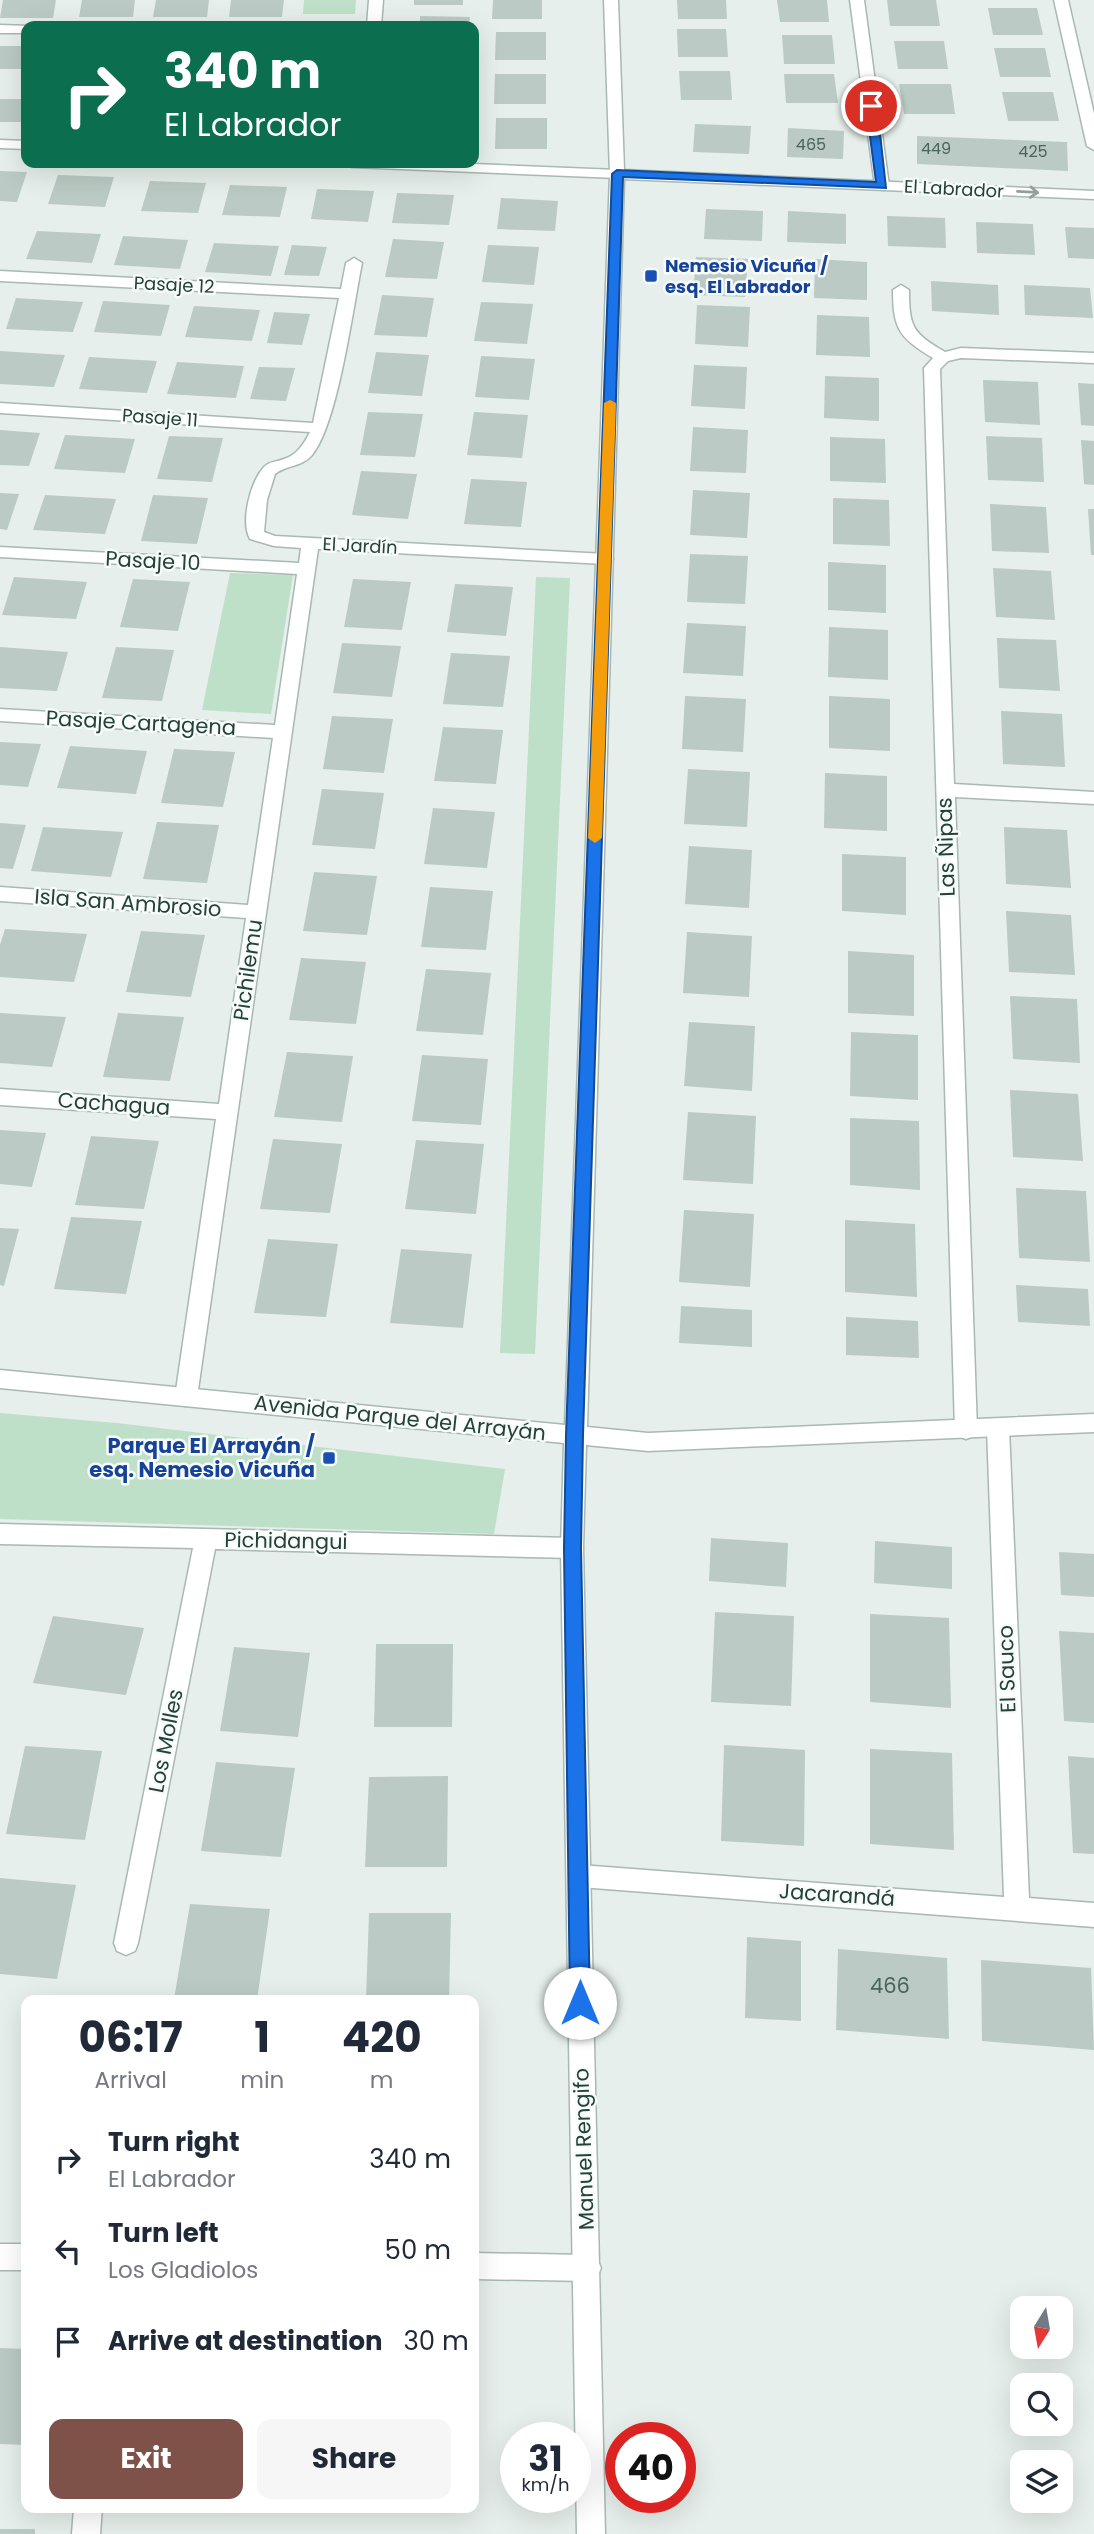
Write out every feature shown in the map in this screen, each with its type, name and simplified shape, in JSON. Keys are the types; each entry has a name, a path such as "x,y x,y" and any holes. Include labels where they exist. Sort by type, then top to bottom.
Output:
{"street":[{"path":"374,21 376,0"},
{"name":"Manuel Rengifo","path":"591,2534 588,2268 580,2028 580,1876 572,1548 617,174 611,0"},
{"path":"857,0 882,186"},
{"path":"1061,0 1094,146"},
{"path":"0,29 21,29"},
{"path":"0,144 21,145"},
{"name":"El Labrador","path":"479,168 1094,195"},
{"path":"320,428 354,263"},
{"name":"Pasaje 12","path":"0,276 347,294"},
{"path":"901,290 903,329 913,339 943,357 972,353 1094,358"},
{"name":"Las Ñipas","path":"943,357 932,368 931,374 966,1430"},
{"name":"Pasaje 11","path":"0,408 320,428"},
{"name":"El Jardín","path":"320,428 308,452 298,460 272,467 266,475 253,529 256,535 264,539 310,543 605,559"},
{"name":"Pichilemu","path":"186,1397 310,543"},
{"name":"Pasaje 10","path":"0,552 306,569"},
{"name":"Pasaje Cartagena","path":"0,715 282,732"},
{"path":"945,790 1094,798"},
{"name":"Isla San Ambrosio","path":"0,894 256,912"},
{"name":"Cachagua","path":"0,1097 227,1112"},
{"name":"Avenida Parque del Arrayán","path":"0,1379 648,1442 1094,1423"},
{"name":"El Sauco","path":"998,1428 1017,1909"},
{"name":"Pichidangui","path":"0,1534 572,1548"},
{"name":"Los Molles","path":"126,1943 206,1539"},
{"name":"Jacarandá","path":"580,1876 1094,1915"},
{"path":"0,2257 21,2257"},
{"path":"479,2266 588,2268"},
{"path":"86,2534 88,2513"}],"green space":[{"path":"304,0 356,0 355,14 303,14"},
{"path":"230,573 293,575 271,714 202,710"},
{"path":"536,577 570,578 535,1354 500,1353"},
{"path":"0,1413 117,1423 505,1469 494,1534 0,1519"}],"building":[{"path":"3,0 56,0 53,18 0,18"},
{"path":"82,0 135,0 133,17 79,17"},
{"path":"156,0 209,0 207,17 153,17"},
{"path":"231,0 284,0 282,17 229,17"},
{"path":"414,0 463,0 463,5 414,5"},
{"path":"493,0 542,0 542,19 492,19"},
{"path":"677,0 726,0 727,19 678,19"},
{"path":"777,0 827,0 829,22 780,22"},
{"path":"887,0 936,0 940,26 890,26"},
{"path":"988,8 1037,8 1043,35 993,35"},
{"path":"420,16 470,17 470,21 420,21"},
{"path":"677,29 726,29 728,57 678,57"},
{"path":"496,32 546,32 546,60 495,60"},
{"path":"782,35 832,35 835,64 784,64"},
{"path":"894,41 944,41 948,69 898,69"},
{"path":"0,46 21,46 21,69 0,69"},
{"path":"994,48 1045,48 1051,77 1000,77"},
{"path":"679,71 730,71 732,100 681,100"},
{"path":"495,74 546,74 546,104 494,104"},
{"path":"784,74 834,74 838,103 786,103"},
{"path":"899,84 951,84 955,114 904,114"},
{"path":"1002,92 1053,92 1059,121 1008,121"},
{"path":"0,99 21,99 21,122 0,122"},
{"path":"496,118 547,118 547,149 495,149"},
{"path":"695,124 751,126 749,154 693,152"},
{"path":"788,128 844,131 843,159 787,157"},
{"path":"917,136 1067,142 1068,171 917,164"},
{"path":"0,171 27,172 17,202 0,201"},
{"path":"58,175 114,177 105,207 48,204"},
{"path":"150,181 206,183 198,213 141,211"},
{"path":"230,185 287,187 280,217 222,215"},
{"path":"317,189 374,191 368,222 311,219"},
{"path":"397,193 454,195 449,225 392,223"},
{"path":"501,198 558,201 555,231 497,229"},
{"path":"706,209 763,211 762,241 704,239"},
{"path":"788,211 846,214 846,244 787,242"},
{"path":"887,216 945,218 946,248 888,246"},
{"path":"976,222 1033,224 1035,255 977,253"},
{"path":"1065,227 1094,228 1094,259 1068,258"},
{"path":"37,231 101,234 92,263 26,259"},
{"path":"123,236 188,240 180,269 114,265"},
{"path":"393,239 444,242 437,279 385,277"},
{"path":"214,243 279,246 271,276 205,272"},
{"path":"292,245 327,247 319,276 284,275"},
{"path":"488,245 539,247 534,285 482,282"},
{"path":"696,257 748,259 745,297 693,295"},
{"path":"815,259 867,262 867,300 814,298"},
{"path":"931,281 998,285 999,315 932,311"},
{"path":"1024,285 1090,288 1093,318 1025,315"},
{"path":"382,295 434,298 427,337 374,335"},
{"path":"16,298 83,302 73,332 6,329"},
{"path":"103,301 170,305 161,336 94,332"},
{"path":"481,302 533,304 527,344 474,341"},
{"path":"697,305 750,307 748,347 695,344"},
{"path":"194,306 260,310 252,341 185,337"},
{"path":"274,312 310,314 302,345 267,343"},
{"path":"817,315 869,317 870,357 816,355"},
{"path":"0,351 65,355 54,387 0,384"},
{"path":"376,352 429,355 422,396 368,393"},
{"path":"481,356 535,359 529,400 475,397"},
{"path":"89,357 157,361 147,393 79,389"},
{"path":"177,362 244,366 236,398 167,394"},
{"path":"694,365 747,367 745,409 691,406"},
{"path":"259,367 295,368 286,401 250,399"},
{"path":"825,376 879,378 879,421 824,418"},
{"path":"983,380 1038,382 1040,425 985,422"},
{"path":"1078,383 1094,384 1094,426 1081,425"},
{"path":"368,412 423,414 415,457 360,455"},
{"path":"474,412 528,415 522,458 467,455"},
{"path":"693,427 748,430 746,473 690,471"},
{"path":"0,430 40,433 29,466 0,465"},
{"path":"65,435 135,439 125,473 54,469"},
{"path":"169,436 223,438 212,482 157,479"},
{"path":"986,436 1042,438 1044,482 988,480"},
{"path":"830,437 885,439 886,483 830,481"},
{"path":"1081,440 1094,441 1094,485 1084,484"},
{"path":"361,471 417,474 408,519 352,515"},
{"path":"471,479 527,482 521,527 464,524"},
{"path":"693,490 750,493 747,538 690,535"},
{"path":"0,493 19,494 7,530 0,529"},
{"path":"45,495 116,499 105,534 33,530"},
{"path":"153,495 208,498 197,544 141,541"},
{"path":"833,498 889,500 890,546 833,544"},
{"path":"990,504 1046,507 1049,553 992,551"},
{"path":"1088,509 1094,509 1094,555 1091,555"},
{"path":"690,554 748,556 745,604 687,602"},
{"path":"828,562 886,565 886,613 828,610"},
{"path":"993,568 1051,571 1055,620 996,617"},
{"path":"14,577 87,582 76,619 2,615"},
{"path":"133,579 190,582 178,631 120,627"},
{"path":"353,579 411,582 402,630 344,627"},
{"path":"455,584 513,587 506,636 447,632"},
{"path":"687,623 746,626 743,676 683,673"},
{"path":"829,627 888,630 888,680 828,677"},
{"path":"997,638 1056,640 1060,691 999,688"},
{"path":"342,643 401,646 392,697 333,693"},
{"path":"0,647 68,652 57,691 0,688"},
{"path":"116,647 174,650 162,701 102,698"},
{"path":"451,653 510,656 503,707 443,704"},
{"path":"685,696 746,699 743,752 682,749"},
{"path":"829,696 890,699 890,751 829,748"},
{"path":"1001,711 1062,714 1065,767 1003,764"},
{"path":"332,716 393,719 384,773 323,769"},
{"path":"443,727 503,730 496,784 434,781"},
{"path":"0,742 41,744 28,787 0,785"},
{"path":"70,746 147,751 136,794 57,788"},
{"path":"174,749 235,752 223,807 161,803"},
{"path":"688,769 750,772 747,827 684,824"},
{"path":"825,773 887,776 887,831 824,828"},
{"path":"322,789 384,793 375,849 312,845"},
{"path":"433,808 495,812 487,868 424,864"},
{"path":"157,822 219,825 207,883 143,879"},
{"path":"0,823 26,825 13,869 0,868"},
{"path":"43,827 123,832 111,877 31,871"},
{"path":"1004,827 1067,830 1071,888 1006,884"},
{"path":"689,846 752,850 749,908 685,904"},
{"path":"842,854 906,857 906,915 842,911"},
{"path":"314,872 377,876 367,935 303,931"},
{"path":"430,887 493,891 486,950 421,947"},
{"path":"1006,911 1071,915 1075,975 1009,972"},
{"path":"5,929 87,934 74,982 0,977 0,945"},
{"path":"141,931 205,935 191,997 126,992"},
{"path":"687,932 752,936 749,997 683,993"},
{"path":"848,951 914,955 914,1016 848,1013"},
{"path":"301,958 366,962 356,1024 289,1020"},
{"path":"426,969 491,973 483,1035 416,1031"},
{"path":"1010,996 1077,999 1080,1063 1013,1059"},
{"path":"0,1013 66,1017 52,1067 0,1063"},
{"path":"118,1013 184,1017 170,1081 103,1077"},
{"path":"689,1022 755,1026 752,1091 684,1086"},
{"path":"851,1032 918,1035 918,1100 850,1096"},
{"path":"287,1052 353,1056 342,1122 274,1117"},
{"path":"422,1055 488,1059 481,1125 412,1121"},
{"path":"1010,1090 1078,1094 1083,1161 1013,1157"},
{"path":"688,1112 756,1116 753,1184 683,1180"},
{"path":"850,1118 919,1121 920,1190 850,1185"},
{"path":"0,1130 46,1133 32,1187 0,1184"},
{"path":"91,1136 159,1141 144,1209 75,1205"},
{"path":"273,1139 342,1144 330,1213 260,1209"},
{"path":"416,1140 484,1144 476,1214 405,1209"},
{"path":"1016,1188 1086,1191 1090,1262 1019,1258"},
{"path":"684,1210 754,1214 750,1287 679,1282"},
{"path":"71,1217 142,1221 126,1294 54,1289"},
{"path":"845,1220 915,1224 917,1297 845,1292"},
{"path":"0,1228 19,1229 4,1286 0,1285"},
{"path":"268,1239 338,1244 326,1317 254,1313"},
{"path":"401,1249 472,1254 463,1328 390,1323"},
{"path":"1016,1285 1088,1289 1090,1326 1018,1322"},
{"path":"681,1306 752,1310 752,1347 679,1343"},
{"path":"846,1317 918,1321 919,1358 846,1355"},
{"path":"711,1538 788,1543 786,1587 709,1581"},
{"path":"875,1541 952,1547 952,1589 874,1583"},
{"path":"1059,1552 1094,1554 1094,1597 1061,1595"},
{"path":"715,1612 794,1616 791,1706 711,1702"},
{"path":"870,1614 949,1618 951,1708 870,1702"},
{"path":"53,1616 144,1628 126,1695 33,1683"},
{"path":"1059,1631 1094,1633 1094,1723 1064,1721"},
{"path":"376,1644 453,1644 452,1727 374,1727"},
{"path":"234,1647 310,1653 298,1737 220,1731"},
{"path":"724,1745 805,1750 804,1846 721,1841"},
{"path":"25,1746 102,1751 85,1840 6,1834"},
{"path":"870,1749 952,1753 954,1850 870,1844"},
{"path":"1068,1756 1094,1758 1094,1854 1073,1853"},
{"path":"216,1762 295,1768 281,1857 201,1851"},
{"path":"448,1776 447,1867 365,1867 369,1777"},
{"path":"0,1878 76,1885 57,1979 0,1974"},
{"path":"190,1904 270,1909 258,1995 175,1995"},
{"path":"369,1913 451,1913 449,1995 366,1995"},
{"path":"747,1937 801,1941 801,2021 745,2018"},
{"path":"838,1949 947,1958 949,2039 836,2030"},
{"path":"981,1960 1091,1968 1094,2050 982,2041"},
{"path":"0,2348 21,2349 21,2445 0,2444"},
{"path":"0,2529 35,2529 35,2534 0,2534"}],"slow traffic":[{"path":"595,838 610,403"}],"place":[{"name":"Nemesio Vicuña / esq. El Labrador","path":"651,276"},
{"name":"Parque El Arrayán / esq. Nemesio Vicuña","path":"329,1458"}],"route":[{"path":"580,2003 580,1876 572,1548 617,174 882,186 871,106"}]}
